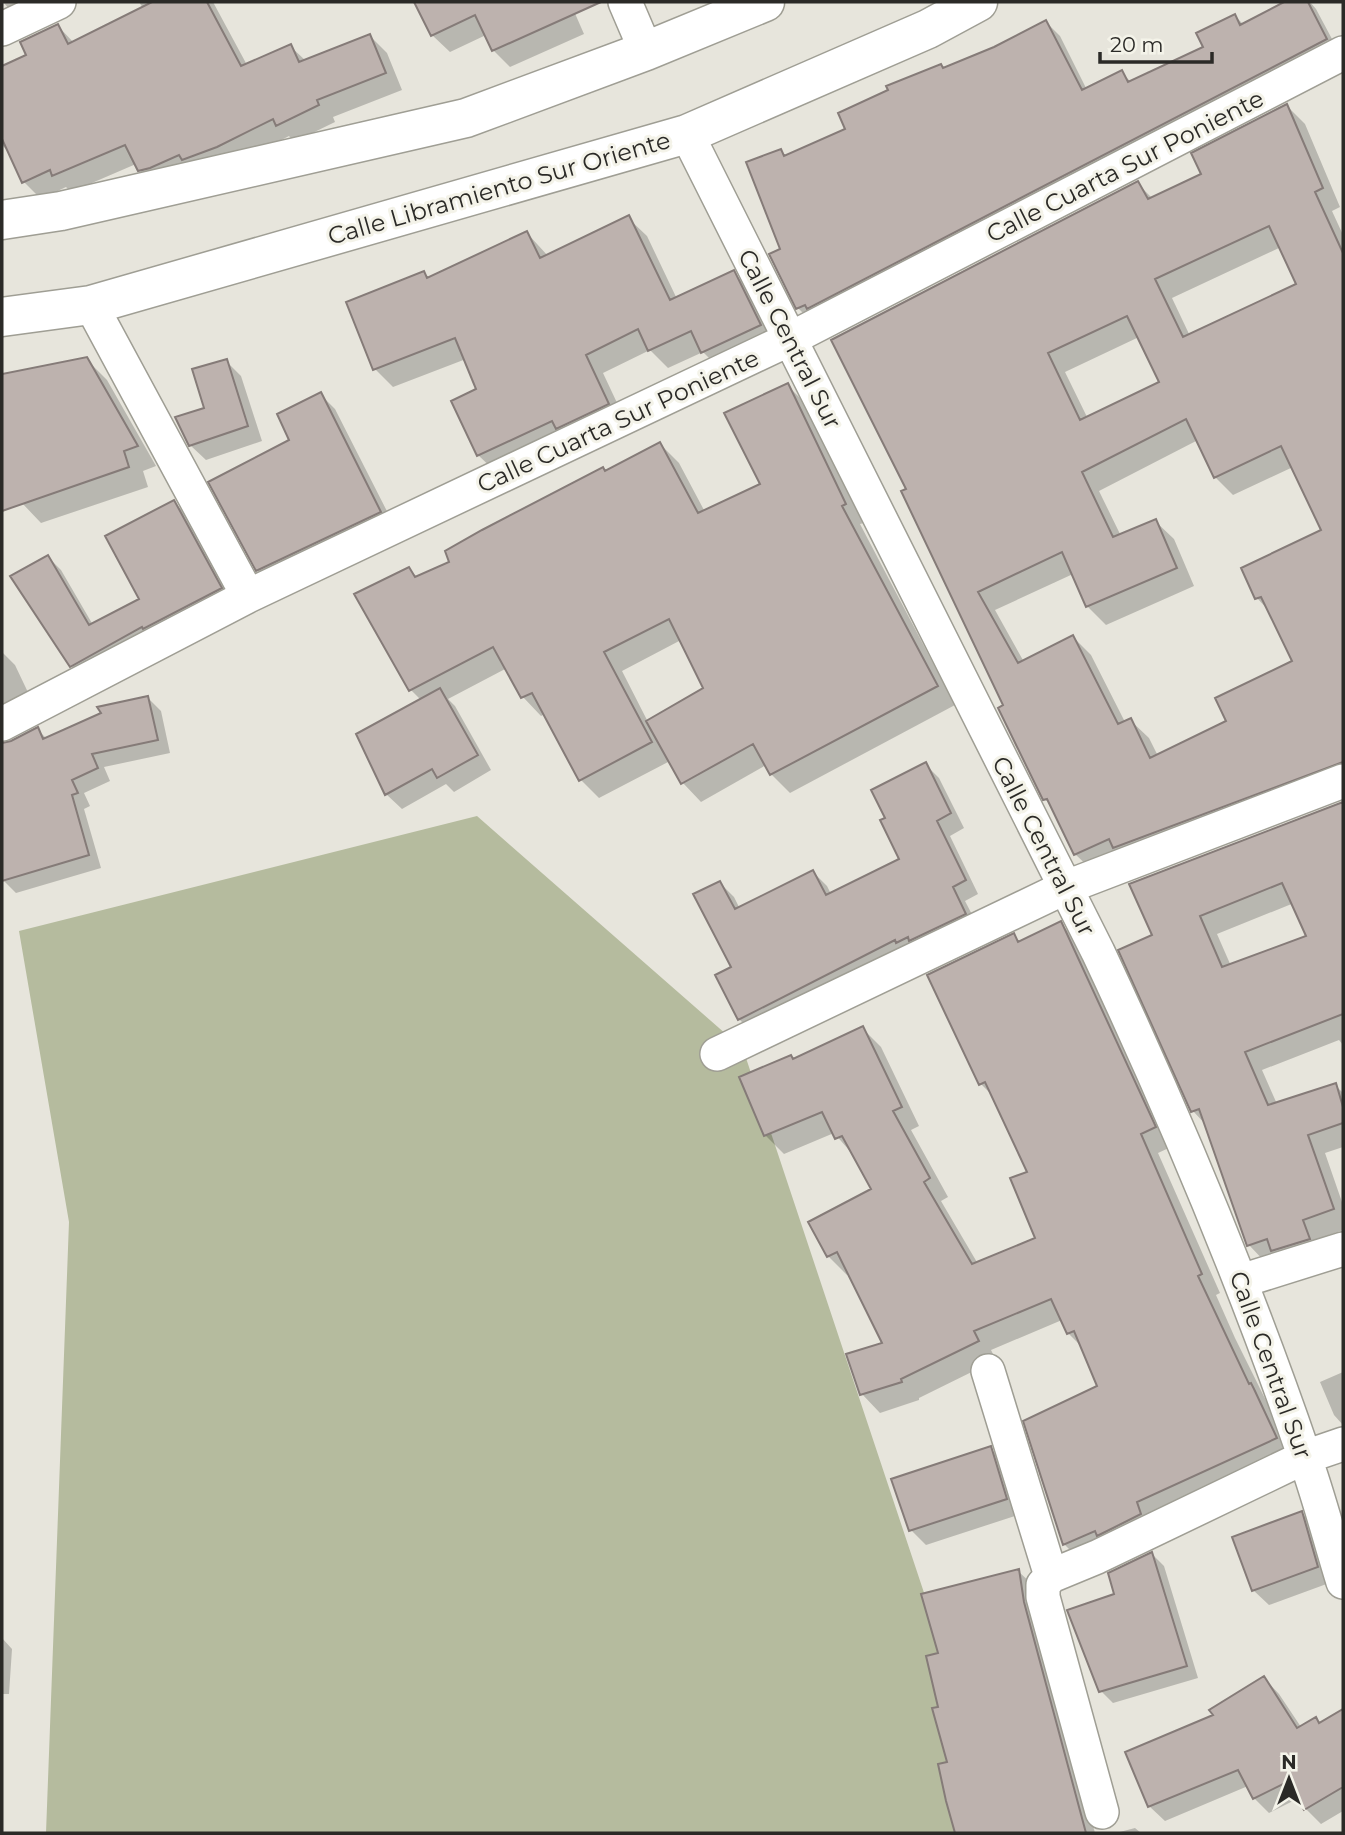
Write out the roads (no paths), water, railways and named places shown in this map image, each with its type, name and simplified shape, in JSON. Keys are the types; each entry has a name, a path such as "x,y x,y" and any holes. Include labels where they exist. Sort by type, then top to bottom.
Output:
{"main road":[{"path":"2,220 61,211 466,118 646,51 765,2"},
{"name":"Calle Libramiento Sur Oriente","path":"2,317 90,305 687,134 928,29 978,2"}],"street":[{"path":"2,29 59,2"},
{"path":"625,2 646,51"},
{"name":"Calle Cuarta Sur Poniente","path":"2,724 248,596 790,339 1343,53"},
{"name":"Calle Central Sur","path":"687,134 1098,952 1157,1079 1241,1281 1305,1457 1343,1582"},
{"path":"90,305 248,596"},
{"path":"717,1054 1064,888 1343,781"},
{"path":"1241,1281 1343,1249"},
{"path":"988,1371 1051,1576"},
{"path":"1102,1812 1043,1597 1043,1585 1051,1576 1097,1557 1305,1457 1343,1444"}]}
